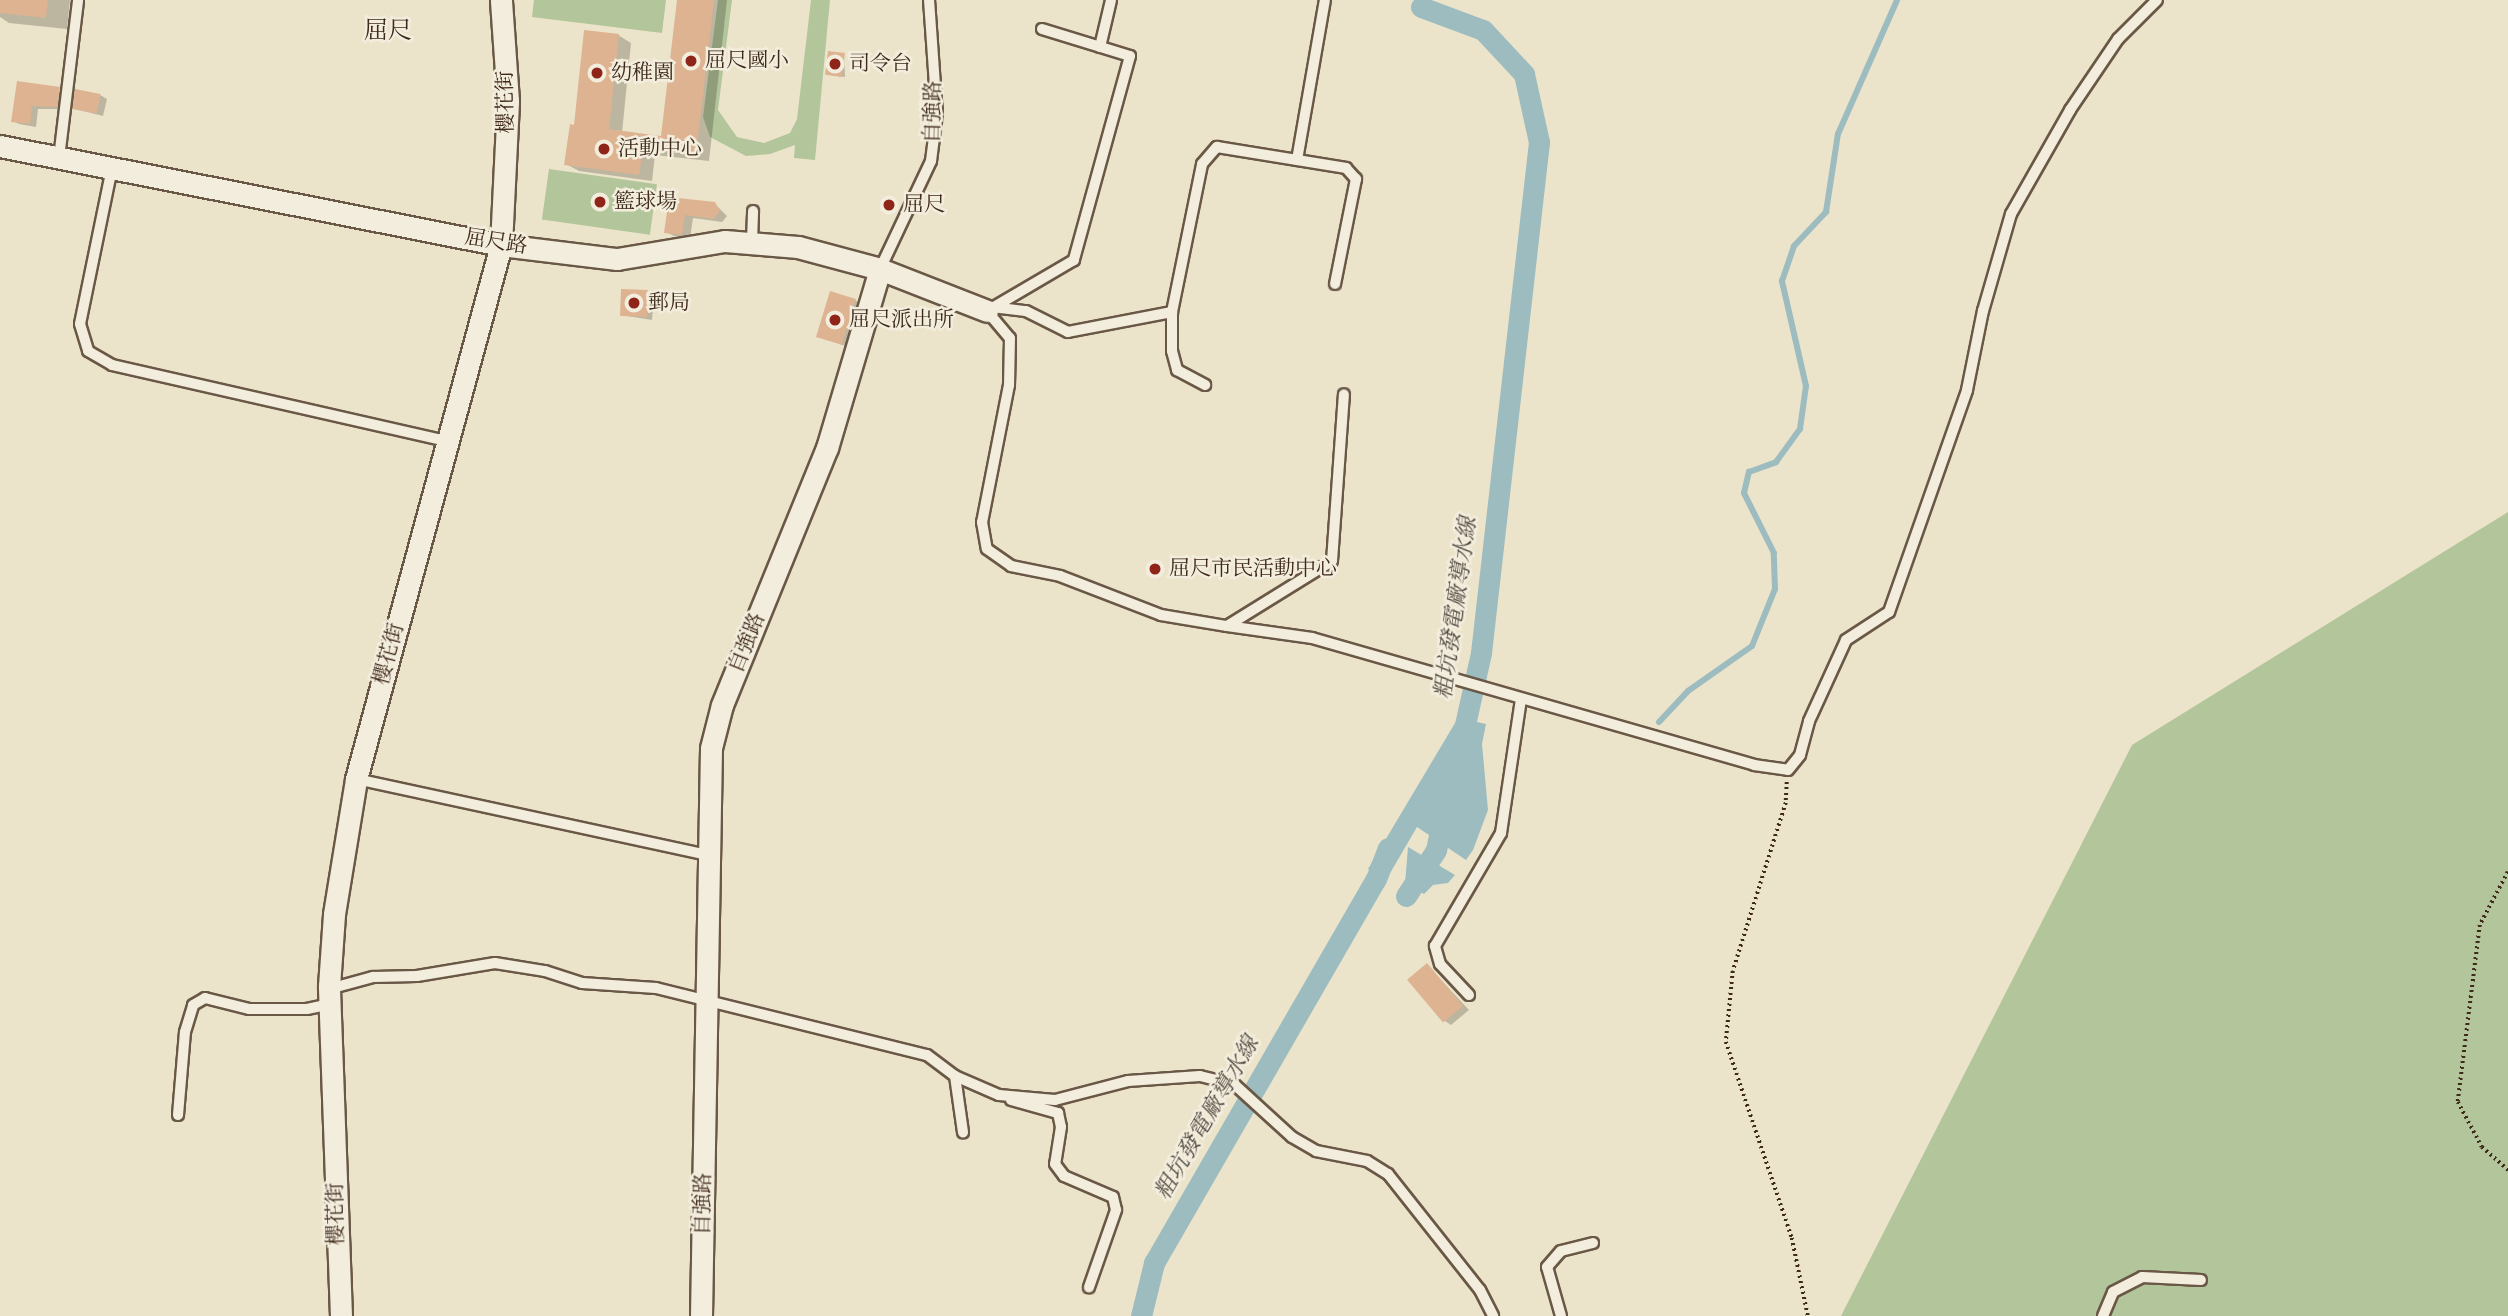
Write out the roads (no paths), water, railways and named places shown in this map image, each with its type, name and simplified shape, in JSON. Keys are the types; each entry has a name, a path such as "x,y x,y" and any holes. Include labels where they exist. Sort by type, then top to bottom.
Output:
{"street":[{"name":"櫻花街","path":"341,1316 329,997 334,914 356,779 501,245 509,101 501,0"},
{"name":"屈尺路","path":"0,146 501,245 617,259 725,242 798,247 880,269 990,309"},
{"name":"自強路","path":"701,1316 711,748 722,705 827,448 880,269"}],"lane":[{"path":"59,158 78,0"},
{"name":"自強路","path":"880,269 931,161 937,114 929,0"},
{"path":"1100,47 1111,0"},
{"path":"1297,160 1325,0"},
{"path":"990,309 1010,338 1009,385 982,522 987,549 1011,566 1060,576 1161,615 1312,638 1754,765 1788,770 1800,755 1809,721 1846,639 1889,612 1967,390 1983,311 2011,214 2070,110 2118,39 2157,0"},
{"path":"990,309 1074,260 1130,56 1042,29"},
{"path":"1205,385 1177,370 1171,351 1172,312 1202,164 1217,147 1346,168 1356,179 1335,284"},
{"path":"112,169 80,324 88,351 112,365 447,441"},
{"path":"752,211 752,242"},
{"path":"990,309 1026,310 1068,332 1172,312"},
{"path":"1227,626 1332,561 1344,394"},
{"path":"1469,995 1440,964 1435,946 1501,833 1521,699"},
{"path":"356,779 708,855"},
{"path":"178,1115 185,1032 193,1005 205,998 248,1009 307,1009 373,977 417,976 495,963 545,971 582,983 656,988 927,1055 955,1076 999,1095 1058,1113 1061,1127 1055,1164 1064,1176 1113,1197 1116,1210 1089,1287"},
{"path":"955,1076 963,1132"},
{"path":"999,1095 1055,1100 1128,1081 1200,1076 1235,1085 1264,1107 1292,1137 1316,1151 1367,1161 1388,1174 1443,1240 1493,1316"},
{"path":"1561,1316 1547,1267 1561,1251 1593,1243"},
{"path":"2103,1316 2113,1292 2142,1277 2201,1280"}],"water":[{"path":"1458,718 1486,724 1482,744 1488,810 1473,850 1466,860 1417,827 1386,880 1368,869"},
{"path":"1408,847 1455,875 1448,883 1433,885 1424,894 1405,884"}],"waterway":[{"path":"1659,722 1688,691 1752,646 1775,589 1774,553 1744,493 1749,472 1776,462 1800,429 1806,386 1782,281 1794,246 1826,212 1838,134 1897,0"},
{"name":"粗坑發電廠導水線","path":"1421,7 1483,30 1524,74 1539,142 1481,653 1460,747"},
{"path":"1406,896 1436,850 1444,813"},
{"name":"粗坑發電廠導水線","path":"1141,1316 1154,1263 1376,879 1388,848"}],"place":[{"name":"屈尺國小","path":"691,61"},
{"name":"司令台","path":"835,64"},
{"name":"幼稚園","path":"597,73"},
{"name":"活動中心","path":"604,149"},
{"name":"籃球場","path":"600,202"},
{"name":"屈尺","path":"889,205"},
{"name":"郵局","path":"634,303"},
{"name":"屈尺派出所","path":"835,320"},
{"name":"屈尺市民活動中心","path":"1155,569"}],"district":[{"name":"屈尺","path":"388,31"}]}
